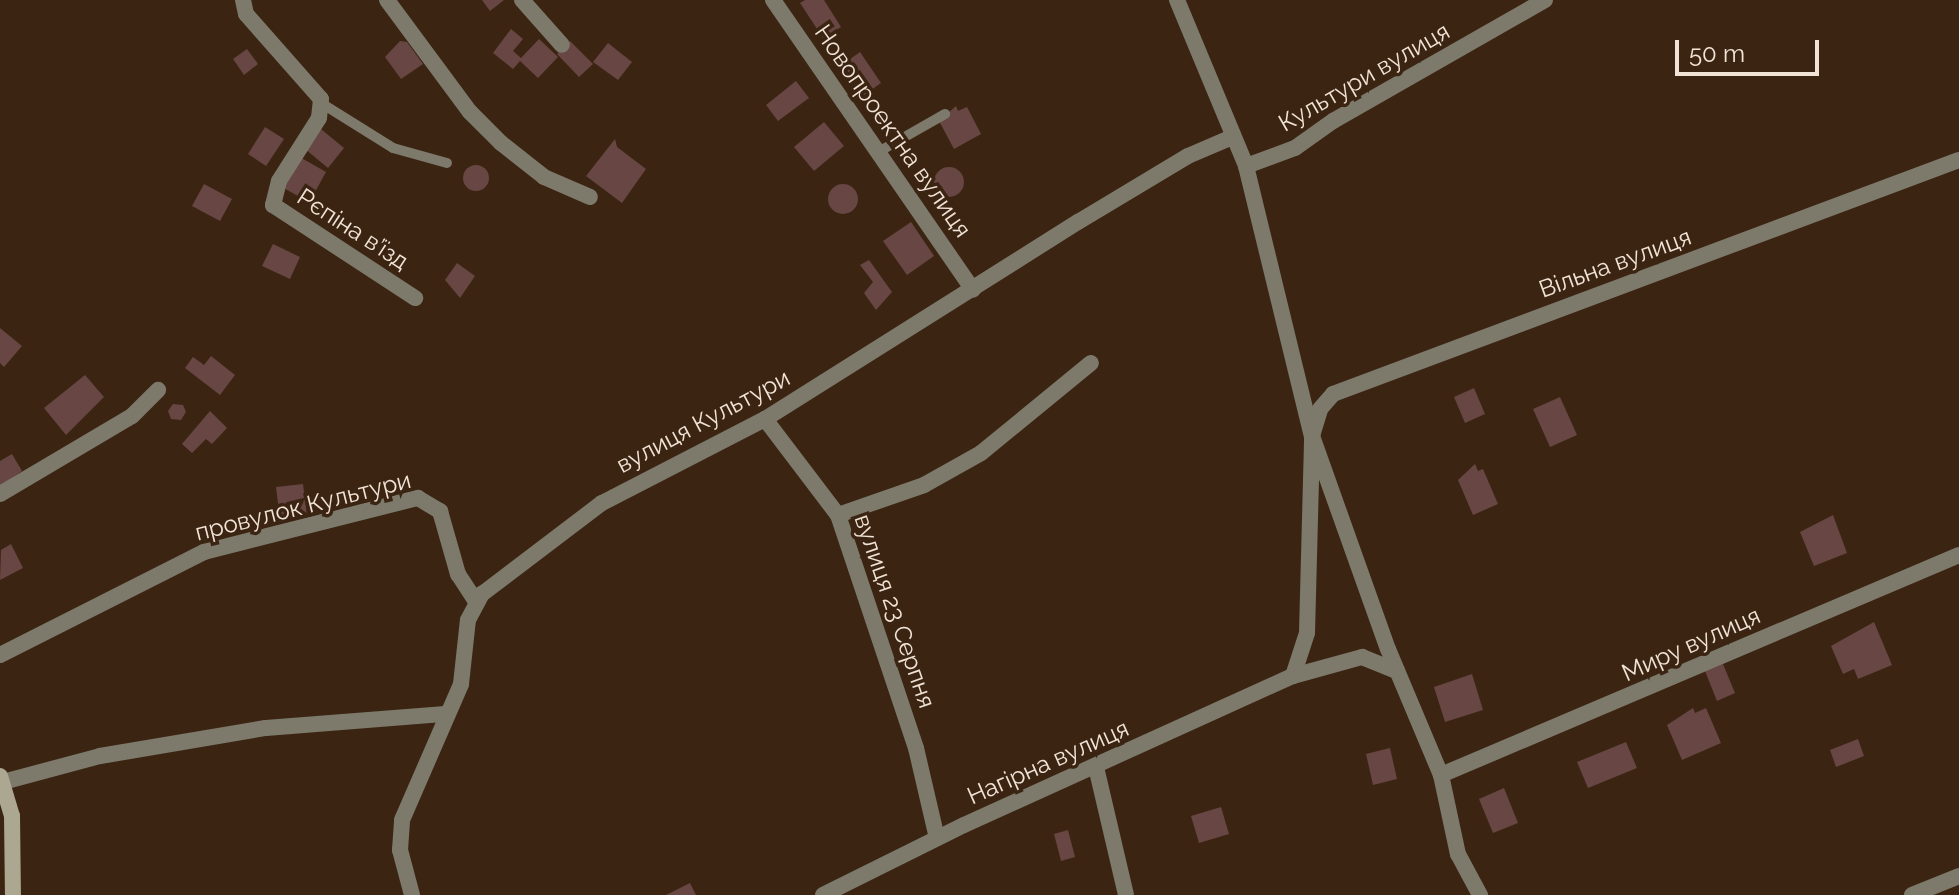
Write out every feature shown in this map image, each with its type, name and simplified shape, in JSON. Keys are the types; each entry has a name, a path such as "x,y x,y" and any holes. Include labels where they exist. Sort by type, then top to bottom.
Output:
{"street":[{"path":"243,0 246,14 321,103"},
{"path":"387,0 470,112 501,143 544,177 590,197"},
{"path":"522,0 562,45"},
{"name":"Новопроектна вулиця","path":"773,0 973,290"},
{"path":"1177,0 1230,138 1246,166 1312,436 1397,671 1441,775 1458,854 1480,895"},
{"name":"Культури вулиця","path":"1246,166 1295,148 1333,121 1537,3"},
{"name":"Рєпіна в’їзд","path":"321,103 319,118 272,194 273,205 415,298"},
{"name":"вулиця Культури","path":"476,602 602,503 765,419 1188,156 1230,138"},
{"name":"Вільна вулиця","path":"1312,436 1320,409 1333,394 1959,160"},
{"path":"838,515 924,485 981,453 1091,363"},
{"path":"0,494 132,416 158,390"},
{"name":"вулиця 23 Серпня","path":"765,419 838,515 912,734 937,838"},
{"path":"1293,676 1307,633 1312,436"},
{"name":"провулок Культури","path":"0,655 204,552 418,498 440,511 458,574 476,602"},
{"name":"Миру вулиця","path":"1441,775 1959,555"},
{"path":"412,895 400,850 402,820 445,714 461,684 468,620 476,602"},
{"name":"Нагірна вулиця","path":"823,895 937,838 1293,676 1362,657 1397,671"},
{"path":"13,895 12,816 1,780 100,756 266,728 445,714"},
{"path":"1096,767 1126,895"},
{"path":"1912,895 1959,876"}],"lane":[{"path":"321,103 393,148 447,163"},
{"path":"880,151 945,114"}],"building":[{"path":"482,0 504,0 490,11"},
{"path":"824,0 841,27 823,38 800,3"},
{"path":"511,29 523,39 513,51 521,58 539,39 558,57 538,78 520,61 513,69 493,53"},
{"path":"400,41 407,42 423,64 401,79 385,57"},
{"path":"570,41 593,64 579,77 557,54"},
{"path":"608,43 632,62 618,80 593,62"},
{"path":"247,49 258,64 244,75 233,59"},
{"path":"860,52 881,83 864,95 843,64"},
{"path":"796,81 809,98 778,121 766,105"},
{"path":"956,106 958,111 967,107 981,134 954,149 939,121"},
{"path":"824,122 844,146 814,171 794,147"},
{"path":"265,127 284,139 266,166 248,154"},
{"path":"321,129 344,148 328,168 305,149"},
{"path":"615,139 617,147 646,169 622,203 586,176"},
{"path":"298,156 326,172 315,192 309,188 303,199 282,187"},
{"path":"476,165 485,169 489,178 485,187 476,191 467,187 463,178 467,169"},
{"path":"949,167 960,171 964,182 960,193 949,197 938,193 934,182 938,171"},
{"path":"204,184 232,199 220,221 192,206"},
{"path":"843,184 854,188 858,199 854,210 843,214 832,210 828,199 832,188"},
{"path":"911,222 934,256 907,275 883,241"},
{"path":"273,244 300,257 290,279 262,266"},
{"path":"869,260 892,292 876,310 864,293 873,282 860,265"},
{"path":"457,263 475,276 460,298 445,280"},
{"path":"0,328 22,346 4,367 0,363"},
{"path":"211,356 235,375 220,395 185,368 193,357 204,365"},
{"path":"85,375 104,397 66,435 44,408"},
{"path":"1474,388 1485,414 1465,423 1454,397"},
{"path":"1560,397 1577,435 1550,447 1533,409"},
{"path":"173,404 183,405 186,412 181,420 171,419 168,411"},
{"path":"210,411 227,428 212,444 206,439 192,453 182,444"},
{"path":"12,454 22,471 0,487 0,461"},
{"path":"1475,464 1478,471 1483,469 1498,504 1473,515 1458,480"},
{"path":"303,484 307,516 280,519 276,487"},
{"path":"1833,515 1847,553 1814,566 1800,532"},
{"path":"11,544 23,568 0,580 1,550"},
{"path":"1874,622 1892,665 1858,679 1854,669 1843,674 1831,646"},
{"path":"1723,664 1735,693 1717,701 1705,671"},
{"path":"1472,674 1483,710 1445,722 1434,687"},
{"path":"1693,708 1695,713 1706,708 1721,743 1682,760 1667,725"},
{"path":"1858,739 1864,756 1836,767 1830,750"},
{"path":"1626,742 1637,768 1588,788 1577,762"},
{"path":"1390,748 1397,779 1373,785 1366,754"},
{"path":"1504,788 1518,823 1493,833 1479,799"},
{"path":"1221,807 1229,834 1199,843 1191,816"},
{"path":"1068,830 1075,857 1061,861 1054,834"},
{"path":"690,883 696,895 666,895"}]}
